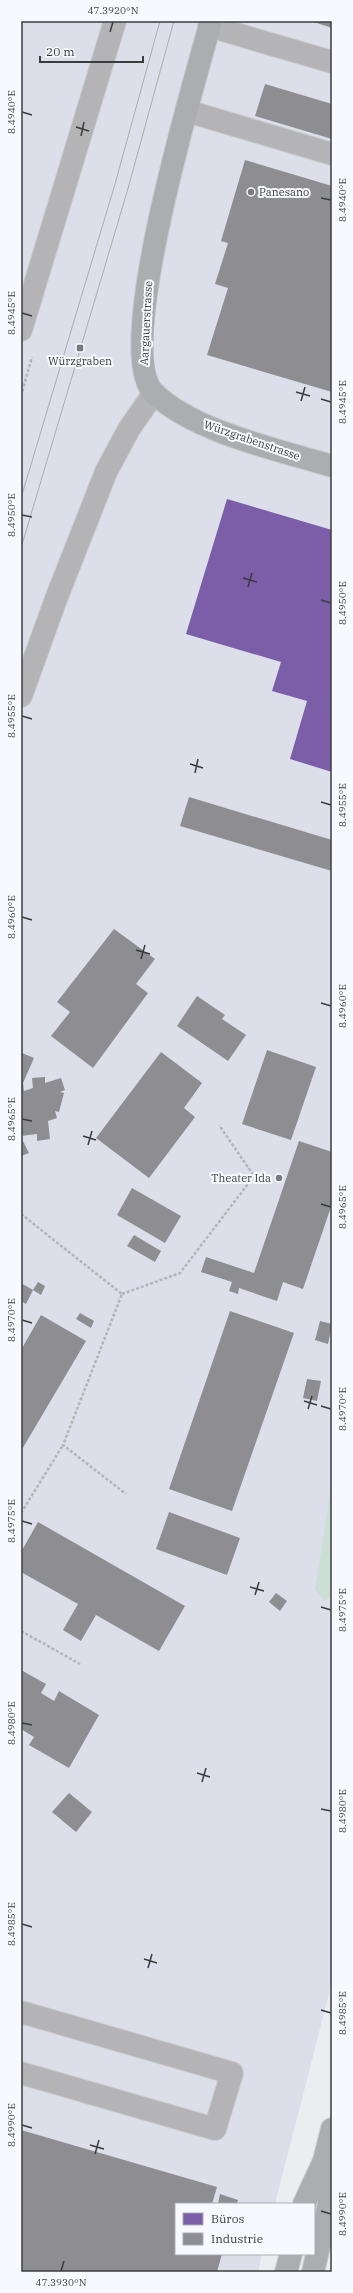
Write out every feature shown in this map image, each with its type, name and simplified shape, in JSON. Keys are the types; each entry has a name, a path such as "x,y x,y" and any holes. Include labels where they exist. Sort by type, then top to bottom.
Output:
{"main road":[{"name":"Aargauerstrasse","path":"154,393 144,375 142,361 146,296 156,234 210,24"},
{"name":"Würzgrabenstrasse","path":"154,393 174,408 208,426 332,466"},
{"path":"304,2203 324,2161 332,2129"},
{"path":"313,2272 329,2203 324,2161"},
{"path":"286,2272 291,2255"}],"street":[{"path":"21,330 115,21"},
{"path":"210,24 332,62"},
{"path":"187,112 332,154"},
{"path":"21,696 56,600 106,472 130,429 154,393"},
{"path":"21,2012 232,2073 215,2129 21,2073"}],"path":[{"path":"21,1513 63,1445 122,1294 180,1273 254,1176 219,1125"},
{"path":"21,1214 122,1294"},
{"path":"63,1445 126,1494"},
{"path":"21,1631 80,1664"}],"shaded area":[{"path":"21,21 332,21 332,1982 275,2203 175,2203 175,2255 262,2255 258,2272 21,2272"}],"green space":[{"path":"332,1482 332,1596 324,1601 315,1589"}],"building: Büros":[{"path":"227,499 332,530 332,772 290,759 307,701 272,691 281,662 186,634"}],"building: Industrie":[{"path":"311,21 332,21 332,28"},
{"path":"265,84 332,104 332,139 255,116"},
{"path":"245,160 332,186 332,392 207,355 228,288 215,284 228,243 221,241"},
{"path":"189,797 332,840 332,871 180,826"},
{"path":"114,929 155,959 136,984 148,993 93,1068 51,1036 70,1012 57,1002"},
{"path":"197,996 225,1015 222,1019 246,1035 228,1061 177,1026"},
{"path":"267,1050 316,1067 291,1140 242,1124"},
{"path":"161,1052 202,1083 184,1108 195,1117 149,1178 96,1138"},
{"path":"22,1053 34,1058 23,1083 24,1091 33,1088 32,1078 45,1077 45,1083 61,1078 65,1090 60,1092 64,1093 59,1112 55,1111 57,1118 48,1121 50,1139 37,1141 37,1134 21,1136"},
{"path":"23,1141 29,1153 21,1156 21,1142"},
{"path":"299,1141 332,1152 332,1204 303,1289 283,1282 277,1301 239,1288 238,1294 229,1291 232,1282 201,1272 206,1257 254,1273"},
{"path":"132,1188 181,1216 165,1243 117,1215"},
{"path":"134,1235 161,1251 155,1262 127,1246"},
{"path":"38,1282 45,1286 41,1295 33,1290"},
{"path":"21,1283 33,1290 26,1304 21,1301"},
{"path":"230,1311 294,1333 232,1511 169,1489"},
{"path":"80,1313 94,1321 91,1328 76,1319"},
{"path":"41,1315 86,1341 21,1451 21,1350"},
{"path":"320,1321 332,1324 328,1344 315,1340"},
{"path":"307,1379 321,1381 317,1401 303,1398"},
{"path":"169,1512 240,1538 227,1575 156,1549"},
{"path":"38,1522 185,1606 159,1651 96,1615 81,1641 63,1630 78,1604 21,1572 21,1552"},
{"path":"276,1593 287,1601 280,1611 269,1602"},
{"path":"21,1670 46,1684 41,1693 54,1701 59,1691 99,1715 69,1768 29,1745 34,1737 21,1729"},
{"path":"69,1793 92,1812 76,1832 52,1812"},
{"path":"21,2130 217,2187 212,2203 175,2203 175,2255 222,2255 217,2272 21,2272"},
{"path":"220,2194 238,2200 237,2203 218,2203"}],"tram line":[{"path":"21,498 115,184 160,21"},
{"path":"21,548 127,192 174,21"}],"place":[{"name":"Panesano","path":"251,192"},
{"name":"Würzgraben","path":"80,348"},
{"name":"Theater Ida","path":"279,1178"}]}
